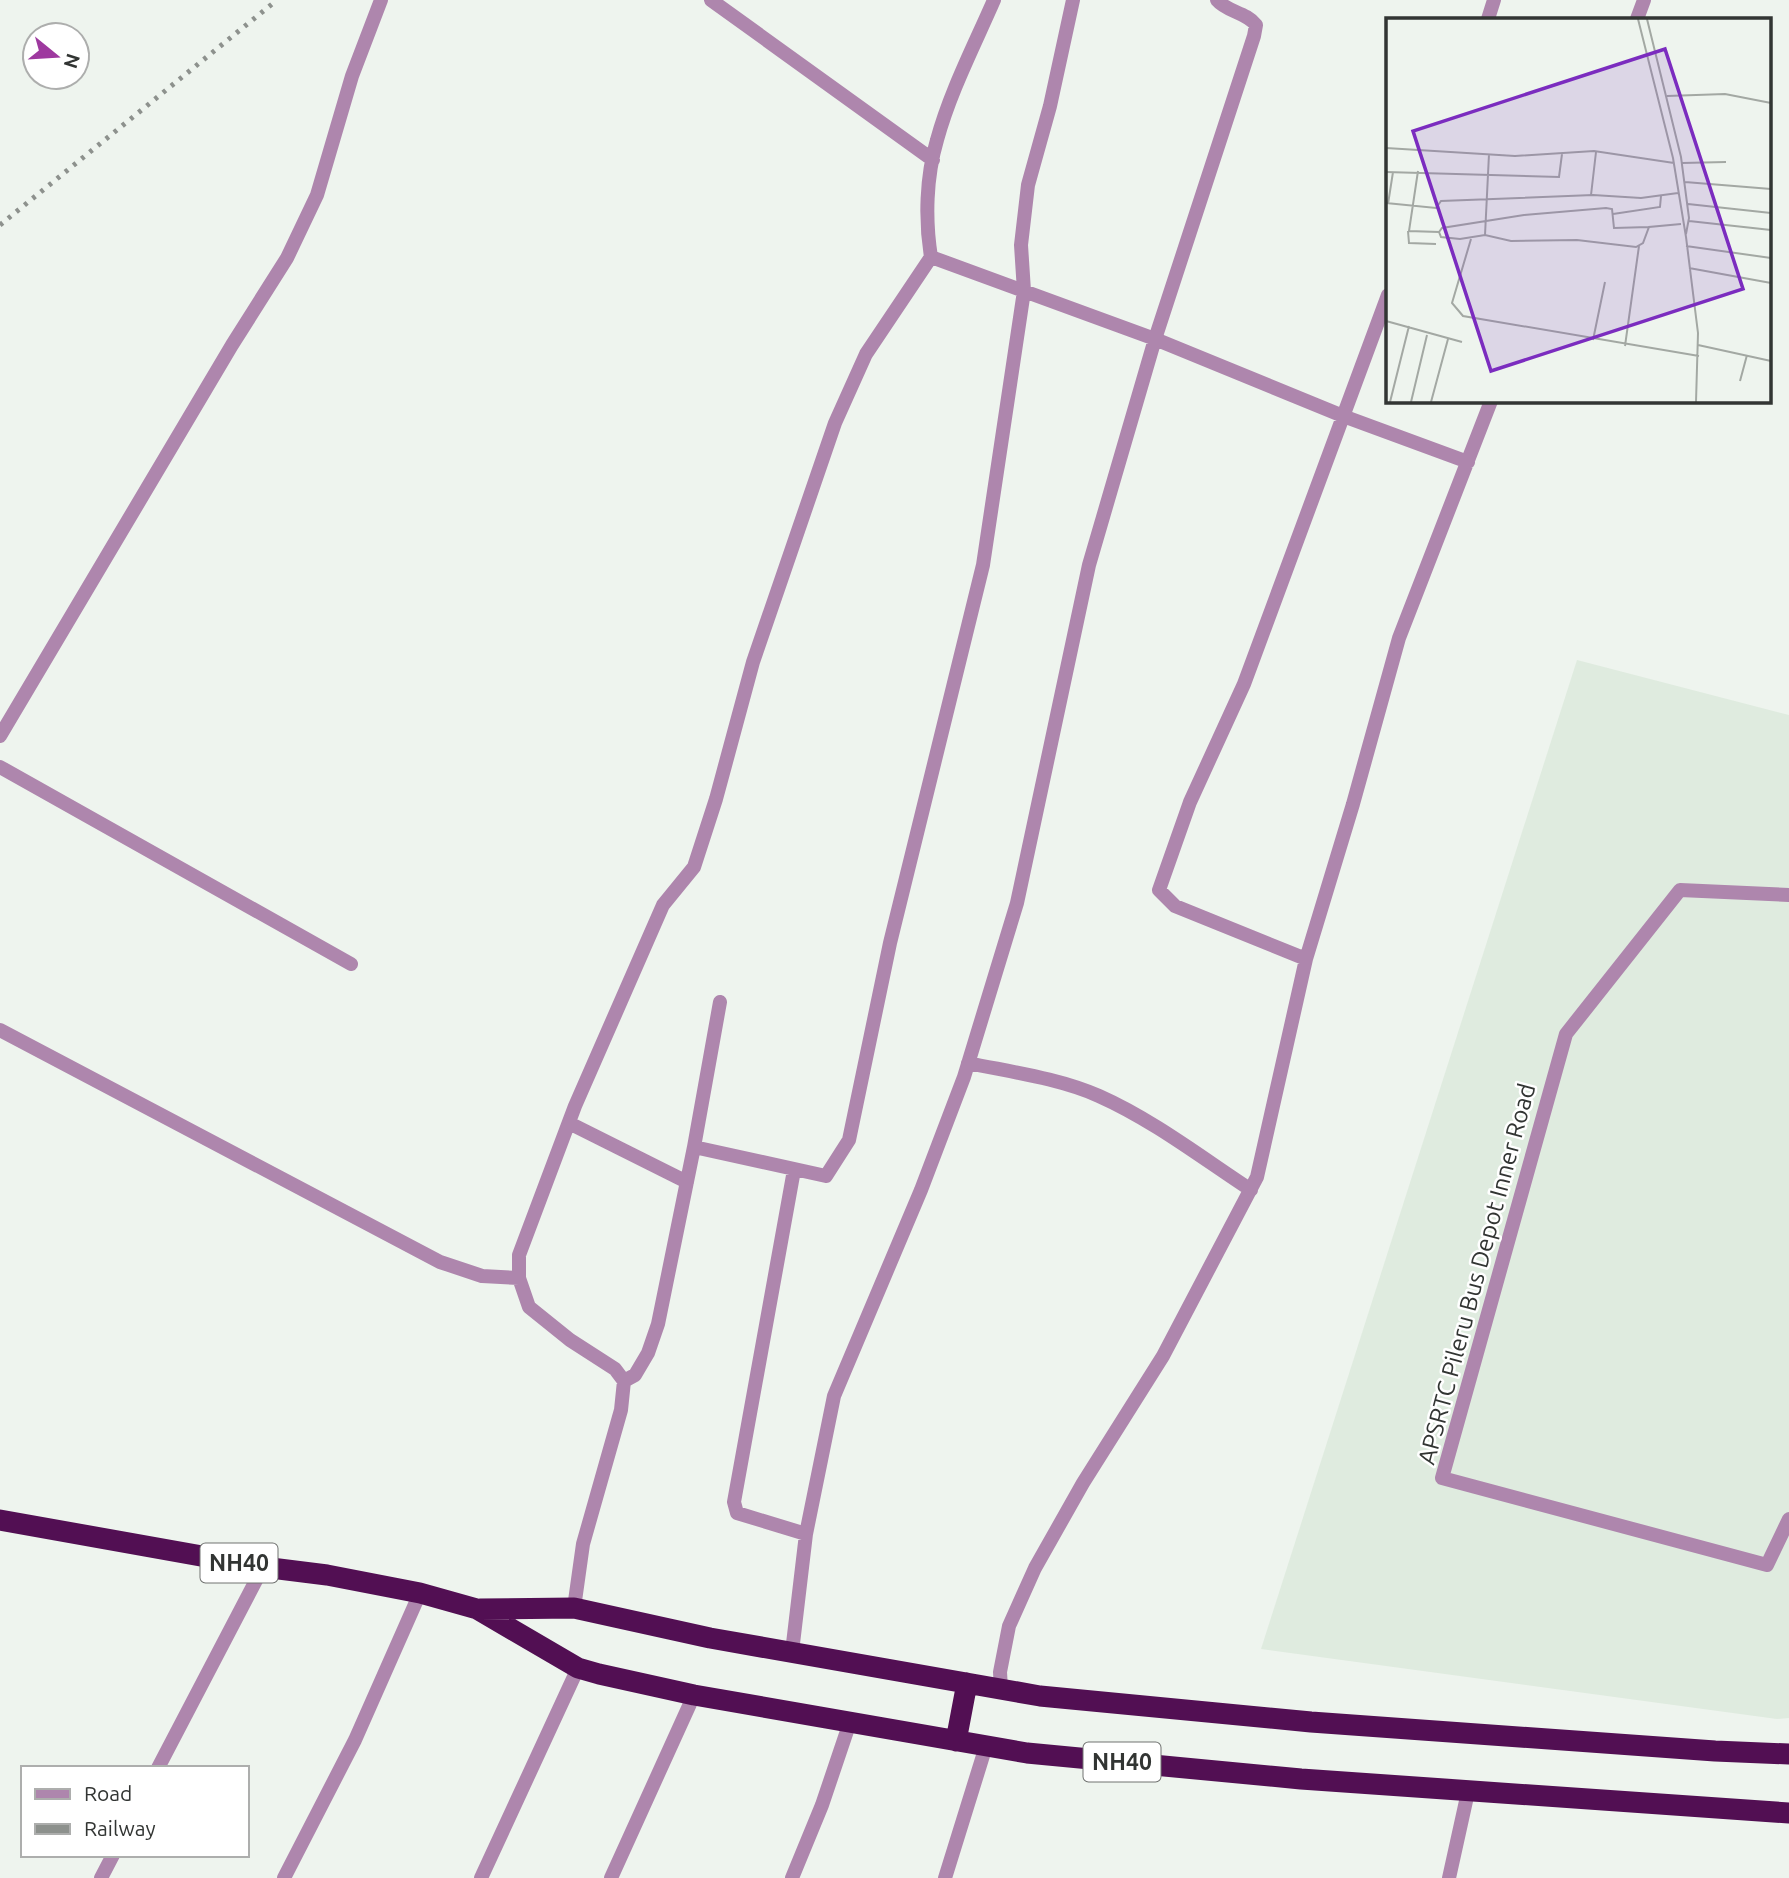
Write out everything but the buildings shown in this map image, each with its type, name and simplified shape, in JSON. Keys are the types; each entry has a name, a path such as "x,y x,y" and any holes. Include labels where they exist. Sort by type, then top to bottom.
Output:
{"highway":[{"name":"NH40","path":"0,1520 420,1593 478,1609 578,1668 694,1695 1027,1753 1273,1777 1789,1813"},
{"name":"NH40","path":"478,1609 574,1608 710,1638 1040,1696 1311,1722 1789,1754"},
{"path":"956,1741 967,1683"}],"street":[{"path":"0,736 232,345 287,258 317,195 344,102 382,0"},
{"path":"711,0 933,160"},
{"path":"574,1608 583,1544 621,1410 624,1381 615,1369 570,1340 529,1307 519,1278 519,1255 569,1123 663,905 694,867 716,799 753,662 835,423 866,354 931,257 927,230 936,141 994,0"},
{"path":"694,1147 826,1176 849,1140 890,943 983,565 1024,291 1021,245 1028,185 1050,106 1073,0"},
{"path":"792,1652 806,1534 834,1396 922,1190 968,1063 1017,903 1090,565 1155,339 1256,25 1250,17 1226,8 1217,0"},
{"path":"1488,18 1494,0"},
{"path":"1637,18 1644,0"},
{"path":"931,257 1155,339 1468,462"},
{"path":"1306,959 1175,906 1159,890 1190,802 1244,684 1386,300"},
{"path":"1001,1689 1000,1672 1009,1626 1035,1568 1083,1483 1163,1356 1257,1177 1306,959 1399,638 1491,402"},
{"path":"0,766 351,964"},
{"name":"APSRTC Pileru Bus Depot Inner Road","path":"1789,895 1680,890 1566,1034 1442,1478 1767,1565 1789,1519"},
{"path":"624,1381 635,1375 648,1353 658,1324 720,1002"},
{"path":"0,1030 440,1262 482,1276 519,1278"},
{"path":"968,1063 1038,1077 1098,1096 1144,1121 1251,1190"},
{"path":"569,1123 687,1182"},
{"path":"794,1170 734,1502 737,1513 806,1534"},
{"path":"159,1766 263,1567"},
{"path":"284,1878 355,1740 420,1593"},
{"path":"481,1878 578,1668"},
{"path":"611,1878 694,1695"},
{"path":"792,1878 822,1805 850,1722"},
{"path":"945,1878 986,1746"},
{"path":"1449,1878 1468,1792"},
{"path":"101,1878 112,1857"}],"shaded area":[{"path":"1577,660 1789,715 1789,1718 1777,1719 1261,1649"}],"railway":[{"path":"0,225 277,0"}]}
